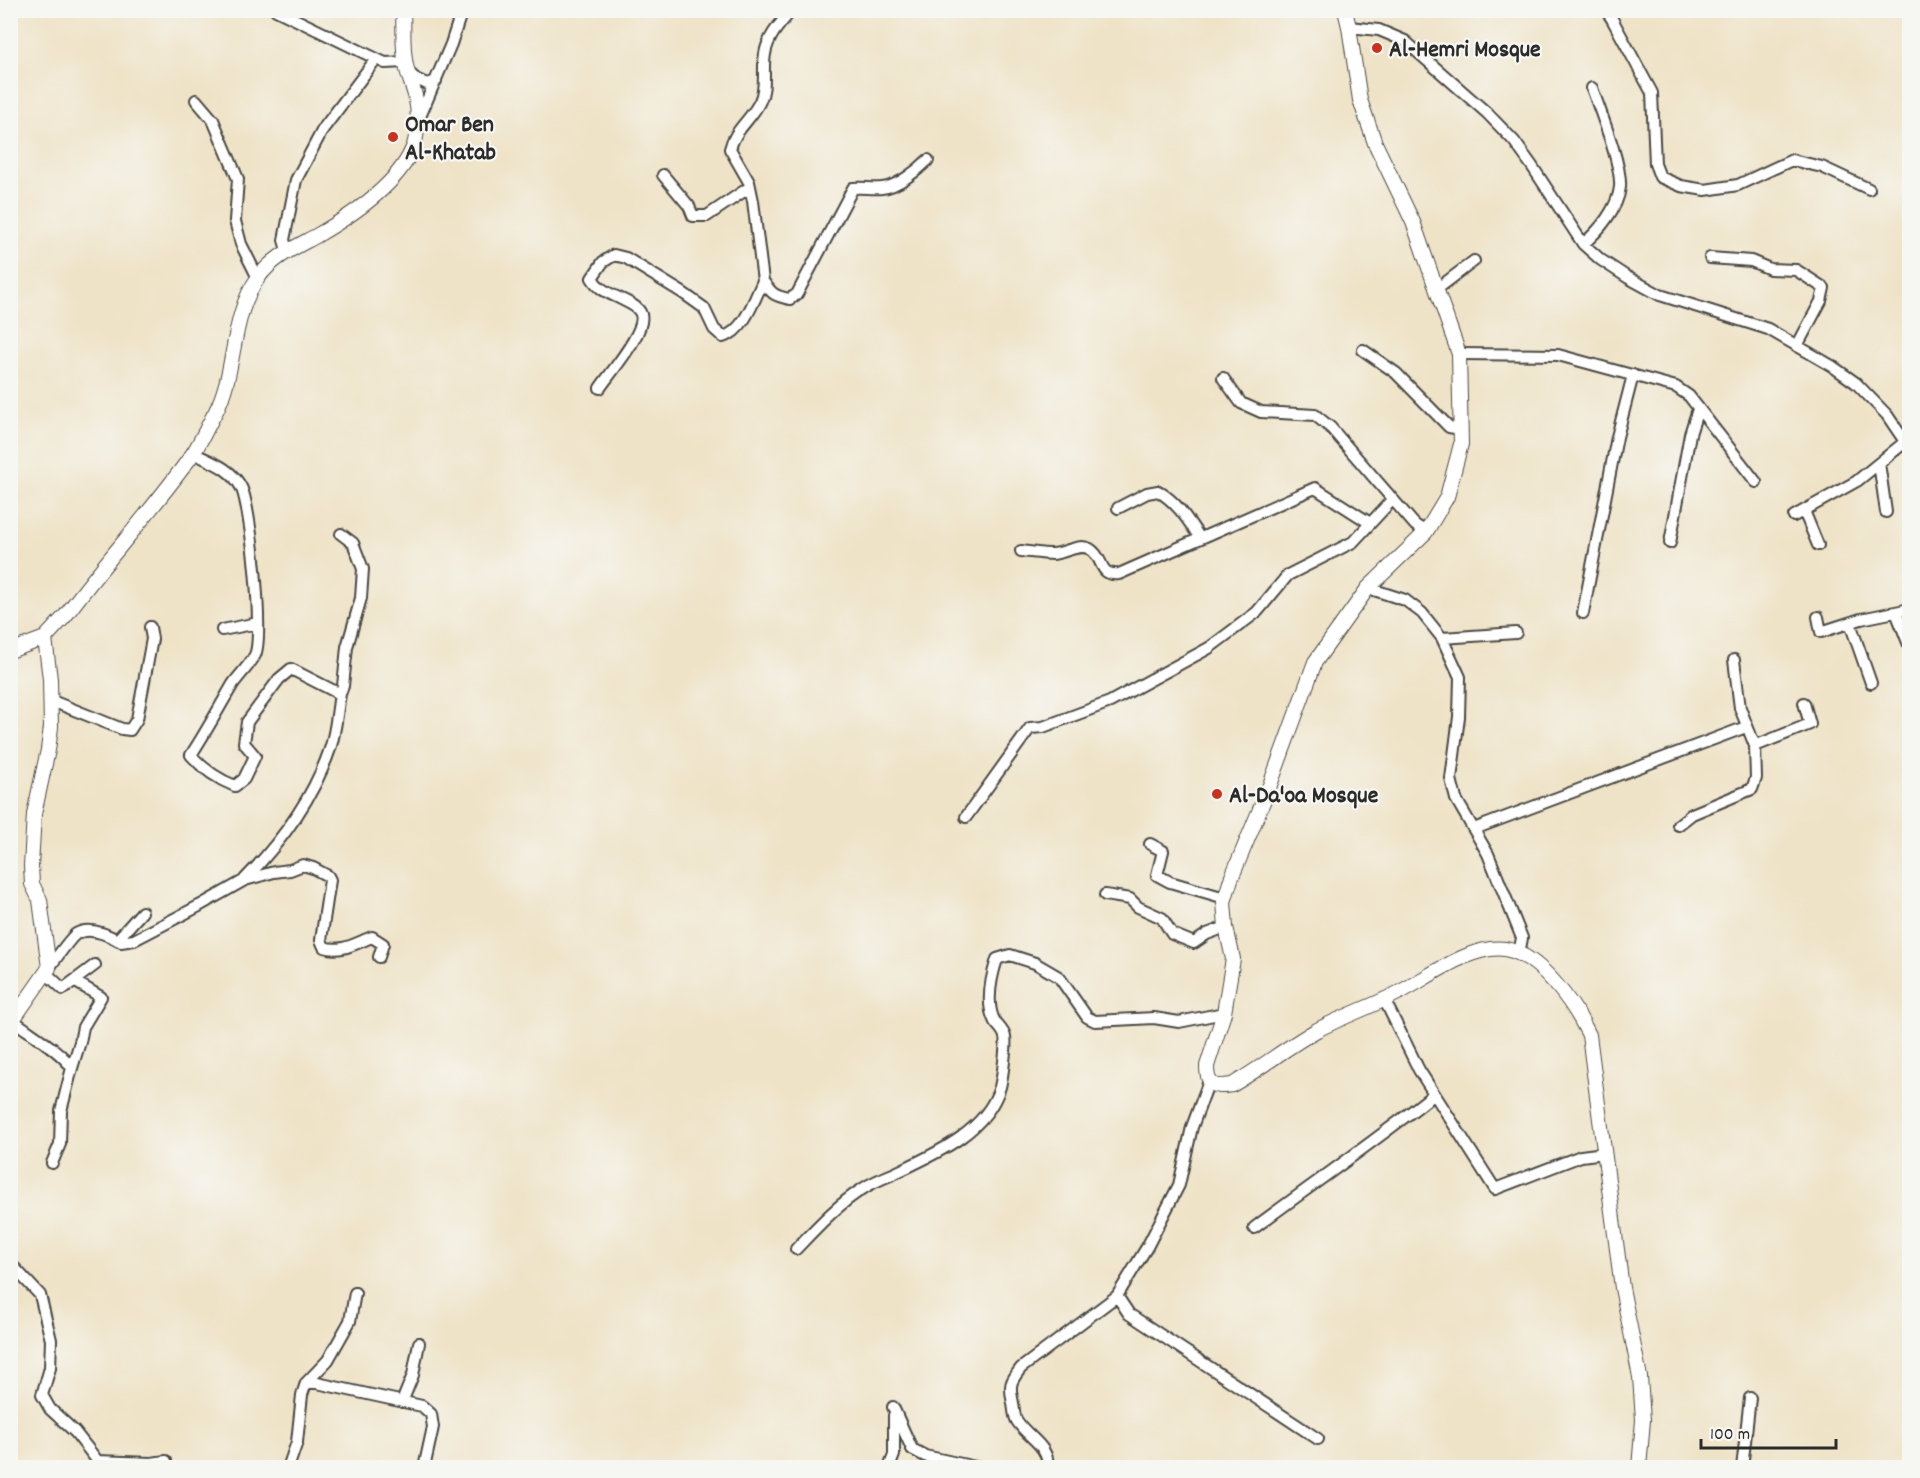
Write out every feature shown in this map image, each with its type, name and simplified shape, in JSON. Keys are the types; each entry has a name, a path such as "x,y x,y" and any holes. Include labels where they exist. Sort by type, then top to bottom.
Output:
{"street":[{"path":"276,10 376,60 406,67 416,79 427,84 436,81"},
{"path":"10,651 45,638 66,615 194,453 217,408 226,382 243,309 258,278 287,250 345,218 389,183 409,155 415,142 417,123 416,100 406,67 403,10"},
{"path":"417,123 452,44 462,10"},
{"path":"792,10 771,35 764,55 764,84 761,100 732,138 730,149 750,187 763,280 772,294 790,299 797,294 853,188 884,189 917,171 928,160"},
{"path":"1048,1467 1049,1463 1044,1448 1017,1421 1010,1390 1011,1381 1021,1368 1117,1296 1147,1247 1179,1185 1192,1127 1209,1081 1207,1066 1224,1013 1233,959 1226,927 1225,898 1231,879 1270,785 1315,662 1368,588 1426,532 1447,497 1461,444 1459,354 1413,222 1375,144 1360,100 1345,10"},
{"path":"1606,10 1652,93 1655,164 1660,177 1681,186 1705,190 1738,184 1792,160 1822,167 1869,189"},
{"path":"1349,27 1379,30 1405,41 1487,113 1514,141 1583,244 1600,260 1660,295 1698,305 1768,329 1832,366 1856,383 1887,415 1907,445 1857,481 1794,516"},
{"path":"287,250 284,240 296,180 323,129 376,60"},
{"path":"1583,244 1599,231 1618,196 1621,184 1616,159 1592,88"},
{"path":"196,100 213,120 238,179 236,221 241,244 258,278"},
{"path":"663,175 689,206 693,216 707,216 750,187"},
{"path":"600,388 639,333 642,319 640,311 628,302 597,287 592,278 603,262 614,255 626,258 675,288 704,308 714,329 723,336 731,335 742,322 763,280"},
{"path":"1710,258 1751,261 1770,269 1796,270 1824,288 1821,301 1797,345"},
{"path":"1437,289 1474,261"},
{"path":"1363,350 1396,373 1449,427 1461,429"},
{"path":"1459,354 1558,355 1676,387 1689,396 1756,482"},
{"path":"1583,613 1617,437 1633,375"},
{"path":"1223,378 1242,403 1261,411 1315,415 1331,428 1415,525 1426,532"},
{"path":"1670,543 1690,434 1698,409"},
{"path":"194,453 228,470 240,486 247,505 258,641 255,654 191,755 204,770 223,782 235,786 244,779 255,756 244,743 247,722 279,679 291,669 340,694"},
{"path":"1879,463 1886,512"},
{"path":"1020,551 1054,554 1088,548 1097,555 1105,571 1119,574 1315,488 1371,523"},
{"path":"1118,508 1158,490 1171,499 1200,538"},
{"path":"966,817 1030,728 1043,727 1110,702 1209,648 1257,612 1288,575 1353,542 1392,500"},
{"path":"1804,511 1818,545"},
{"path":"72,1068 62,1054 12,1022 47,970 75,935 88,930 121,942 134,940 200,906 244,880 271,852 308,801 330,748 343,686 346,647 361,598 363,569 354,543 341,534"},
{"path":"1368,588 1405,600 1422,613 1442,638 1460,677 1459,717 1451,779 1456,799 1488,854 1522,938 1520,954"},
{"path":"1818,617 1821,632 1910,609"},
{"path":"1896,612 1909,645"},
{"path":"222,630 258,623"},
{"path":"1850,623 1870,683"},
{"path":"52,701 122,729 130,730 137,719 152,639 150,627"},
{"path":"1442,638 1516,633"},
{"path":"45,638 52,701 48,750 34,814 32,884 40,900 47,970 63,990 95,965"},
{"path":"1678,825 1692,814 1752,789 1756,778 1755,746 1740,708 1734,660"},
{"path":"1755,746 1810,724 1804,703"},
{"path":"1474,829 1746,727"},
{"path":"1150,844 1163,851 1157,875 1170,882 1225,898"},
{"path":"244,880 303,865 328,876 330,880 321,940 324,947 343,949 372,937 383,944 379,957"},
{"path":"1105,895 1130,899 1138,907 1162,918 1172,934 1194,943 1207,934 1226,927"},
{"path":"117,940 142,912"},
{"path":"1209,1081 1220,1087 1232,1085 1317,1030 1476,952 1505,949 1520,954 1535,964 1557,986 1579,1014 1590,1035 1622,1288 1640,1377 1643,1420 1639,1467"},
{"path":"796,1249 830,1214 864,1188 919,1162 963,1137 986,1115 999,1087 1004,1053 1005,1036 994,1020 989,1003 997,959 1010,955 1035,963 1059,977 1087,1017 1095,1021 1154,1018 1179,1022 1224,1013"},
{"path":"52,1163 60,1144 61,1111 83,1027 101,997 74,981"},
{"path":"1384,999 1419,1070 1495,1189 1581,1156 1605,1153"},
{"path":"1254,1228 1320,1178 1384,1134 1434,1094"},
{"path":"10,1263 40,1295 51,1340 50,1368 42,1395 50,1409 75,1432 100,1464 166,1461"},
{"path":"288,1467 297,1442 302,1395 306,1383 328,1360 350,1321 355,1293"},
{"path":"1117,1296 1129,1314 1318,1439"},
{"path":"402,1402 413,1375 419,1343"},
{"path":"306,1383 317,1383 422,1406 431,1414 433,1427 424,1467"},
{"path":"1742,1467 1750,1398"},
{"path":"889,1467 894,1455 893,1407 912,1449 925,1456 980,1467"}],"place":[{"name":"Al-Hemri Mosque","path":"1377,48"},
{"name":"Omar Ben Al-Khatab","path":"393,137"},
{"name":"Al-Da'oa Mosque","path":"1217,794"}]}
